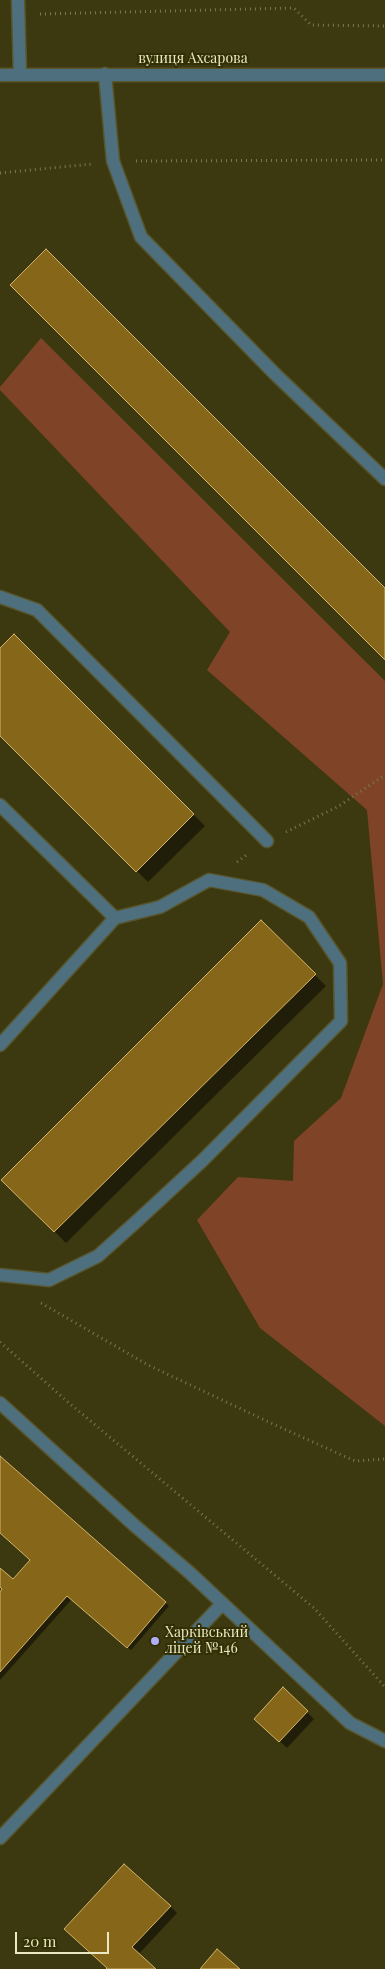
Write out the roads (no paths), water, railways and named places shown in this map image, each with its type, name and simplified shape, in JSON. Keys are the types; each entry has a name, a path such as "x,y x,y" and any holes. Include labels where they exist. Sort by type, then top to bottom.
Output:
{"street":[{"path":"18,0 20,75"},
{"path":"105,74 113,161 141,237 275,374 385,479"},
{"name":"вулиця Ахсарова","path":"0,75 385,75"},
{"path":"0,598 37,610 267,841"},
{"path":"0,805 115,918"},
{"path":"0,1045 115,918 160,907 209,880 263,890 309,917 340,963 341,1021 203,1160 98,1256 49,1280 0,1275"},
{"path":"0,1403 350,1723 385,1741"},
{"path":"0,1838 222,1604"}],"place":[{"name":"Харківський ліцей №146","path":"155,1641"}]}
